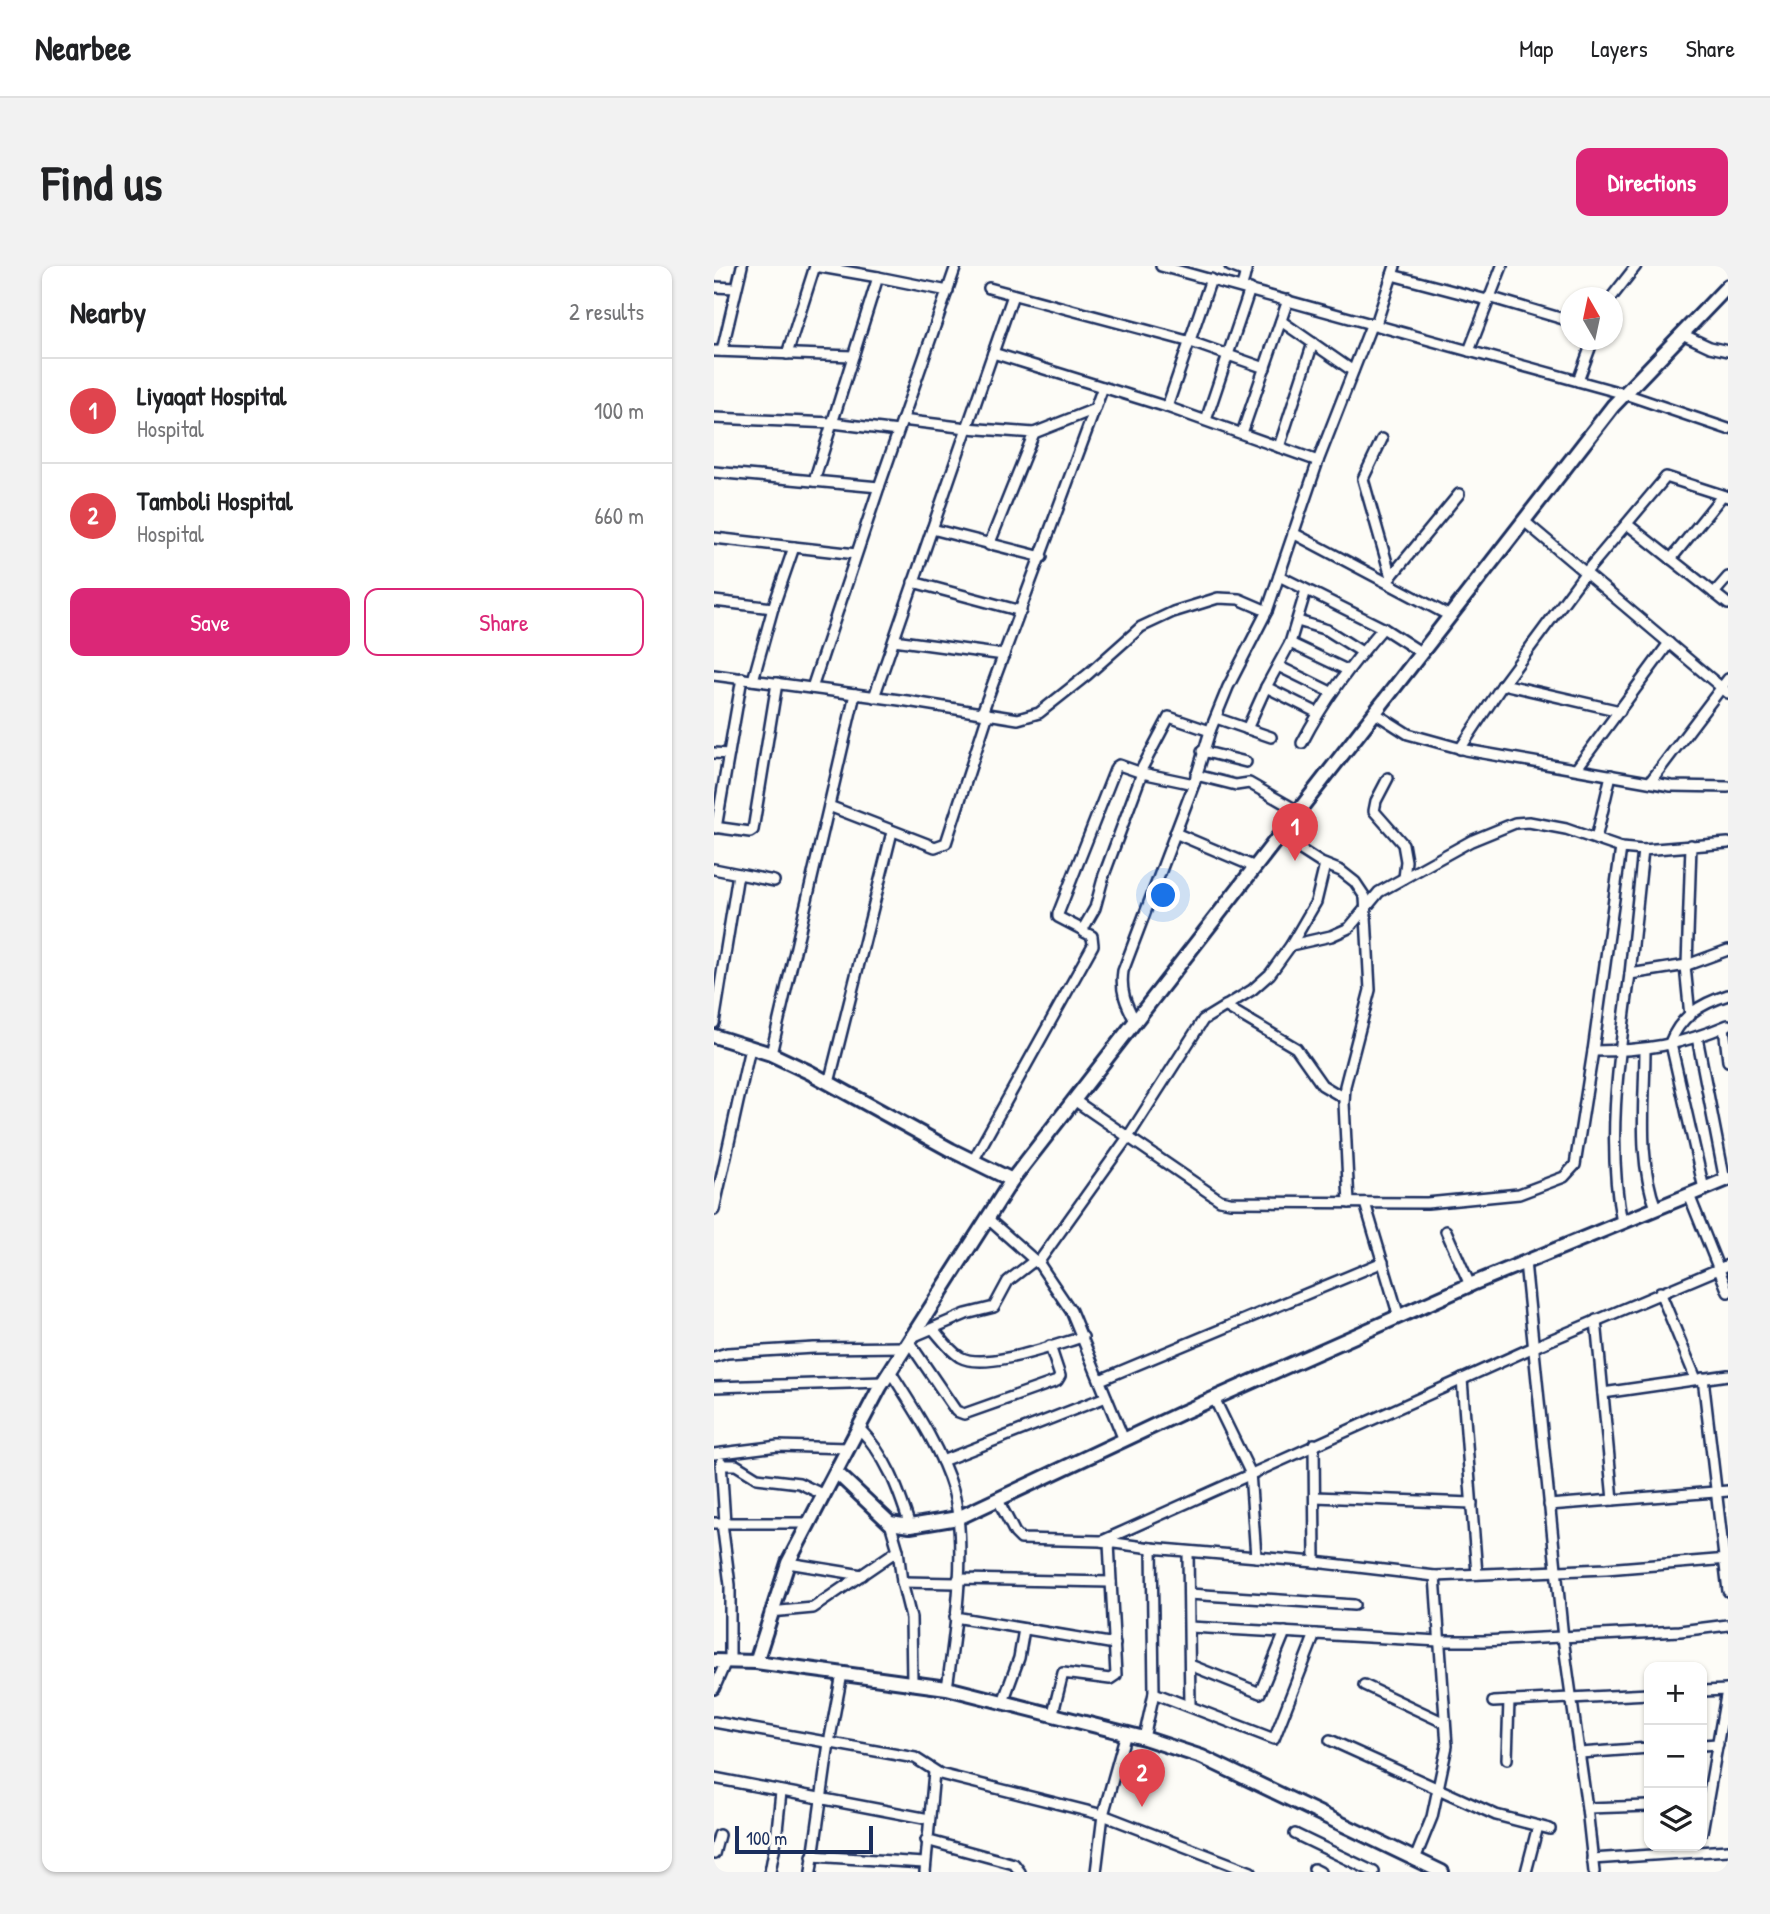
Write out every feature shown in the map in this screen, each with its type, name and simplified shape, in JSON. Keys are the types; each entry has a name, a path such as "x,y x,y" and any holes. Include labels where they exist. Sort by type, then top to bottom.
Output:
{"street":[{"path":"742,266 718,351 853,356"},
{"path":"786,354 815,266 948,291"},
{"path":"812,688 956,266"},
{"path":"1161,266 1625,394 1728,429"},
{"path":"1206,420 1229,355 1246,288 1246,269 1230,266"},
{"path":"1469,351 1502,266"},
{"path":"1620,287 1636,266"},
{"path":"1136,1021 1125,1001 1122,989 1123,971 1195,780 1202,751 1228,687 1268,611 1318,461 1394,270 1560,318"},
{"path":"814,481 878,278"},
{"path":"1167,407 1211,279"},
{"path":"756,1662 788,1563 848,1448 887,1377 1012,1180 1625,394 1728,286"},
{"path":"714,287 736,288"},
{"path":"989,288 1191,342 1265,368"},
{"path":"874,696 1013,295"},
{"path":"1242,433 1288,299"},
{"path":"1281,321 1353,372"},
{"path":"1682,334 1710,347 1728,351"},
{"path":"1279,447 1313,344"},
{"path":"1578,381 1589,350"},
{"path":"993,353 1167,407 1318,461"},
{"path":"830,806 935,847 946,843 1004,655 1103,387"},
{"path":"902,420 1034,433 1095,409"},
{"path":"714,418 834,423 898,430"},
{"path":"989,545 1034,433"},
{"path":"1382,439 1363,479 1389,580"},
{"path":"714,472 879,487"},
{"path":"1460,749 1503,684 1586,572 1666,477 1725,496 1671,559"},
{"path":"1389,580 1459,494"},
{"path":"1524,521 1669,643 1726,686 1650,782"},
{"path":"1627,524 1728,604"},
{"path":"932,529 1042,556"},
{"path":"1293,533 1389,580 1450,616"},
{"path":"714,538 856,554"},
{"path":"754,680 773,608 794,547"},
{"path":"1279,576 1383,628 1422,653"},
{"path":"1714,593 1728,577"},
{"path":"914,582 1021,611"},
{"path":"1247,729 1290,643 1306,590"},
{"path":"714,675 874,696 1018,719 1039,713 1141,627 1173,612 1217,598 1239,599 1268,611"},
{"path":"714,601 773,608"},
{"path":"1298,621 1326,630 1362,652"},
{"path":"1302,743 1331,692 1383,628"},
{"path":"894,640 1004,655"},
{"path":"1290,643 1347,670"},
{"path":"1577,768 1669,643"},
{"path":"1278,666 1331,692"},
{"path":"742,678 715,827 750,832 753,830 776,683"},
{"path":"1503,684 1620,711"},
{"path":"1266,687 1318,713"},
{"path":"771,1054 855,694"},
{"path":"1375,713 1408,734 1460,749 1671,786 1726,784"},
{"path":"1083,930 1095,908 1104,875 1141,773 1169,717 1210,731"},
{"path":"1216,718 1272,737"},
{"path":"1202,751 1246,762"},
{"path":"714,753 729,754"},
{"path":"973,1161 1093,945 1092,936 1058,917 1058,914 1116,767 1119,765 1141,773 1236,785 1249,783 1298,811"},
{"path":"1596,839 1611,775"},
{"path":"1388,778 1374,811 1403,844 1406,862 1404,878"},
{"path":"1291,945 1340,933 1360,918 1379,892 1471,841 1515,823 1529,822 1566,829 1621,848 1643,850 1728,843"},
{"path":"829,1083 892,832"},
{"path":"1175,833 1255,867"},
{"path":"1279,836 1325,865 1341,871 1355,882 1365,897 1367,907 1370,990 1344,1098 1349,1203"},
{"path":"1690,1016 1686,965 1691,845"},
{"path":"1074,1100 1220,1200 1254,1204 1427,1203 1519,1194 1564,1177 1575,1165 1621,848"},
{"path":"1622,1223 1615,1182 1614,1146 1620,1051 1643,850"},
{"path":"714,1357 727,1353 909,1342 966,1314 994,1307 1008,1281 1036,1261 1128,1137 1203,1020 1252,990 1270,974 1316,902 1325,865"},
{"path":"714,869 774,881"},
{"path":"714,1023 738,874"},
{"path":"1630,974 1686,965 1728,950"},
{"path":"1704,1189 1670,1044 1677,1027 1705,1003 1728,995"},
{"path":"1225,1006 1297,1048 1322,1085 1344,1098"},
{"path":"1593,1051 1644,1049 1697,1037 1726,1026 1728,1061"},
{"path":"714,1036 771,1054 1012,1180"},
{"path":"890,1523 910,1525 958,1518 1214,1398 1470,1285 1726,1180 1697,1037"},
{"path":"714,1210 715,1195 750,1048"},
{"path":"1644,1049 1646,1167 1648,1188 1656,1209"},
{"path":"1689,1195 1723,1267 1728,1292"},
{"path":"1365,1203 1399,1317"},
{"path":"987,1218 1036,1261 1071,1311 1124,1440"},
{"path":"1446,1231 1470,1285"},
{"path":"1100,1380 1382,1262"},
{"path":"1525,1262 1563,1638 1594,1872"},
{"path":"1105,1542 1250,1472 1660,1292 1723,1267"},
{"path":"1660,1292 1699,1379 1717,1492 1728,1591"},
{"path":"1596,1320 1613,1500"},
{"path":"933,1329 953,1352 977,1362 1011,1357 1083,1338"},
{"path":"909,1342 956,1411 964,1414 1057,1381 1060,1376 1050,1346"},
{"path":"1603,1393 1728,1375"},
{"path":"714,1387 887,1377"},
{"path":"887,1377 925,1428 942,1461 953,1491 960,1545 947,1688"},
{"path":"1462,1379 1477,1574"},
{"path":"942,1461 1106,1397"},
{"path":"1214,1398 1250,1472 1256,1557"},
{"path":"859,1428 884,1458 910,1525"},
{"path":"1314,1444 1315,1562"},
{"path":"714,1689 723,1661 730,1585 721,1523 721,1465 717,1453 778,1446 848,1448"},
{"path":"721,1465 736,1465 757,1478 799,1483 824,1495"},
{"path":"836,1472 890,1523 911,1618 912,1682"},
{"path":"1549,1505 1728,1492"},
{"path":"1315,1497 1472,1503"},
{"path":"998,1500 1018,1538 1105,1542 1435,1576 1726,1559"},
{"path":"721,1523 809,1522"},
{"path":"1053,1713 1063,1673 1114,1678 1116,1675 1111,1582 1105,1542"},
{"path":"1144,1738 1154,1693 1152,1548"},
{"path":"770,1612 813,1608 898,1550"},
{"path":"1188,1552 1190,1706"},
{"path":"788,1563 862,1575"},
{"path":"1415,1859 1432,1817 1447,1746 1435,1576"},
{"path":"902,1582 1111,1582"},
{"path":"1189,1594 1354,1605"},
{"path":"955,1617 1115,1644"},
{"path":"1189,1628 1439,1641 1563,1638 1680,1631 1727,1625 1728,1636"},
{"path":"1003,1702 1019,1658 1024,1629"},
{"path":"1190,1665 1260,1693 1285,1632"},
{"path":"1154,1693 1274,1739 1315,1634"},
{"path":"723,1661 756,1662 947,1688 1144,1738 1202,1757 1442,1872"},
{"path":"811,1872 829,1743 842,1674"},
{"path":"1364,1685 1445,1723"},
{"path":"1707,1691 1727,1690 1707,1795"},
{"path":"1493,1702 1644,1694"},
{"path":"1507,1759 1509,1701"},
{"path":"714,1722 915,1758 934,1772 1103,1815 1245,1871"},
{"path":"1096,1872 1103,1815 1126,1733"},
{"path":"1330,1740 1496,1815 1550,1829"},
{"path":"1707,1745 1717,1744"},
{"path":"1580,1753 1644,1748"},
{"path":"812,1856 924,1868 934,1772"},
{"path":"714,1778 929,1819"},
{"path":"770,1872 780,1791"},
{"path":"1587,1808 1644,1806"},
{"path":"1525,1872 1538,1826"},
{"path":"1295,1834 1374,1872"},
{"path":"714,1854 719,1835"},
{"path":"926,1840 1014,1864 1020,1872"},
{"path":"1707,1849 1728,1850"},
{"path":"1592,1858 1674,1851"}],"place":[{"name":"Liyaqat Hospital","path":"1295,861"},
{"name":"Tamboli Hospital","path":"1142,1807"}]}
